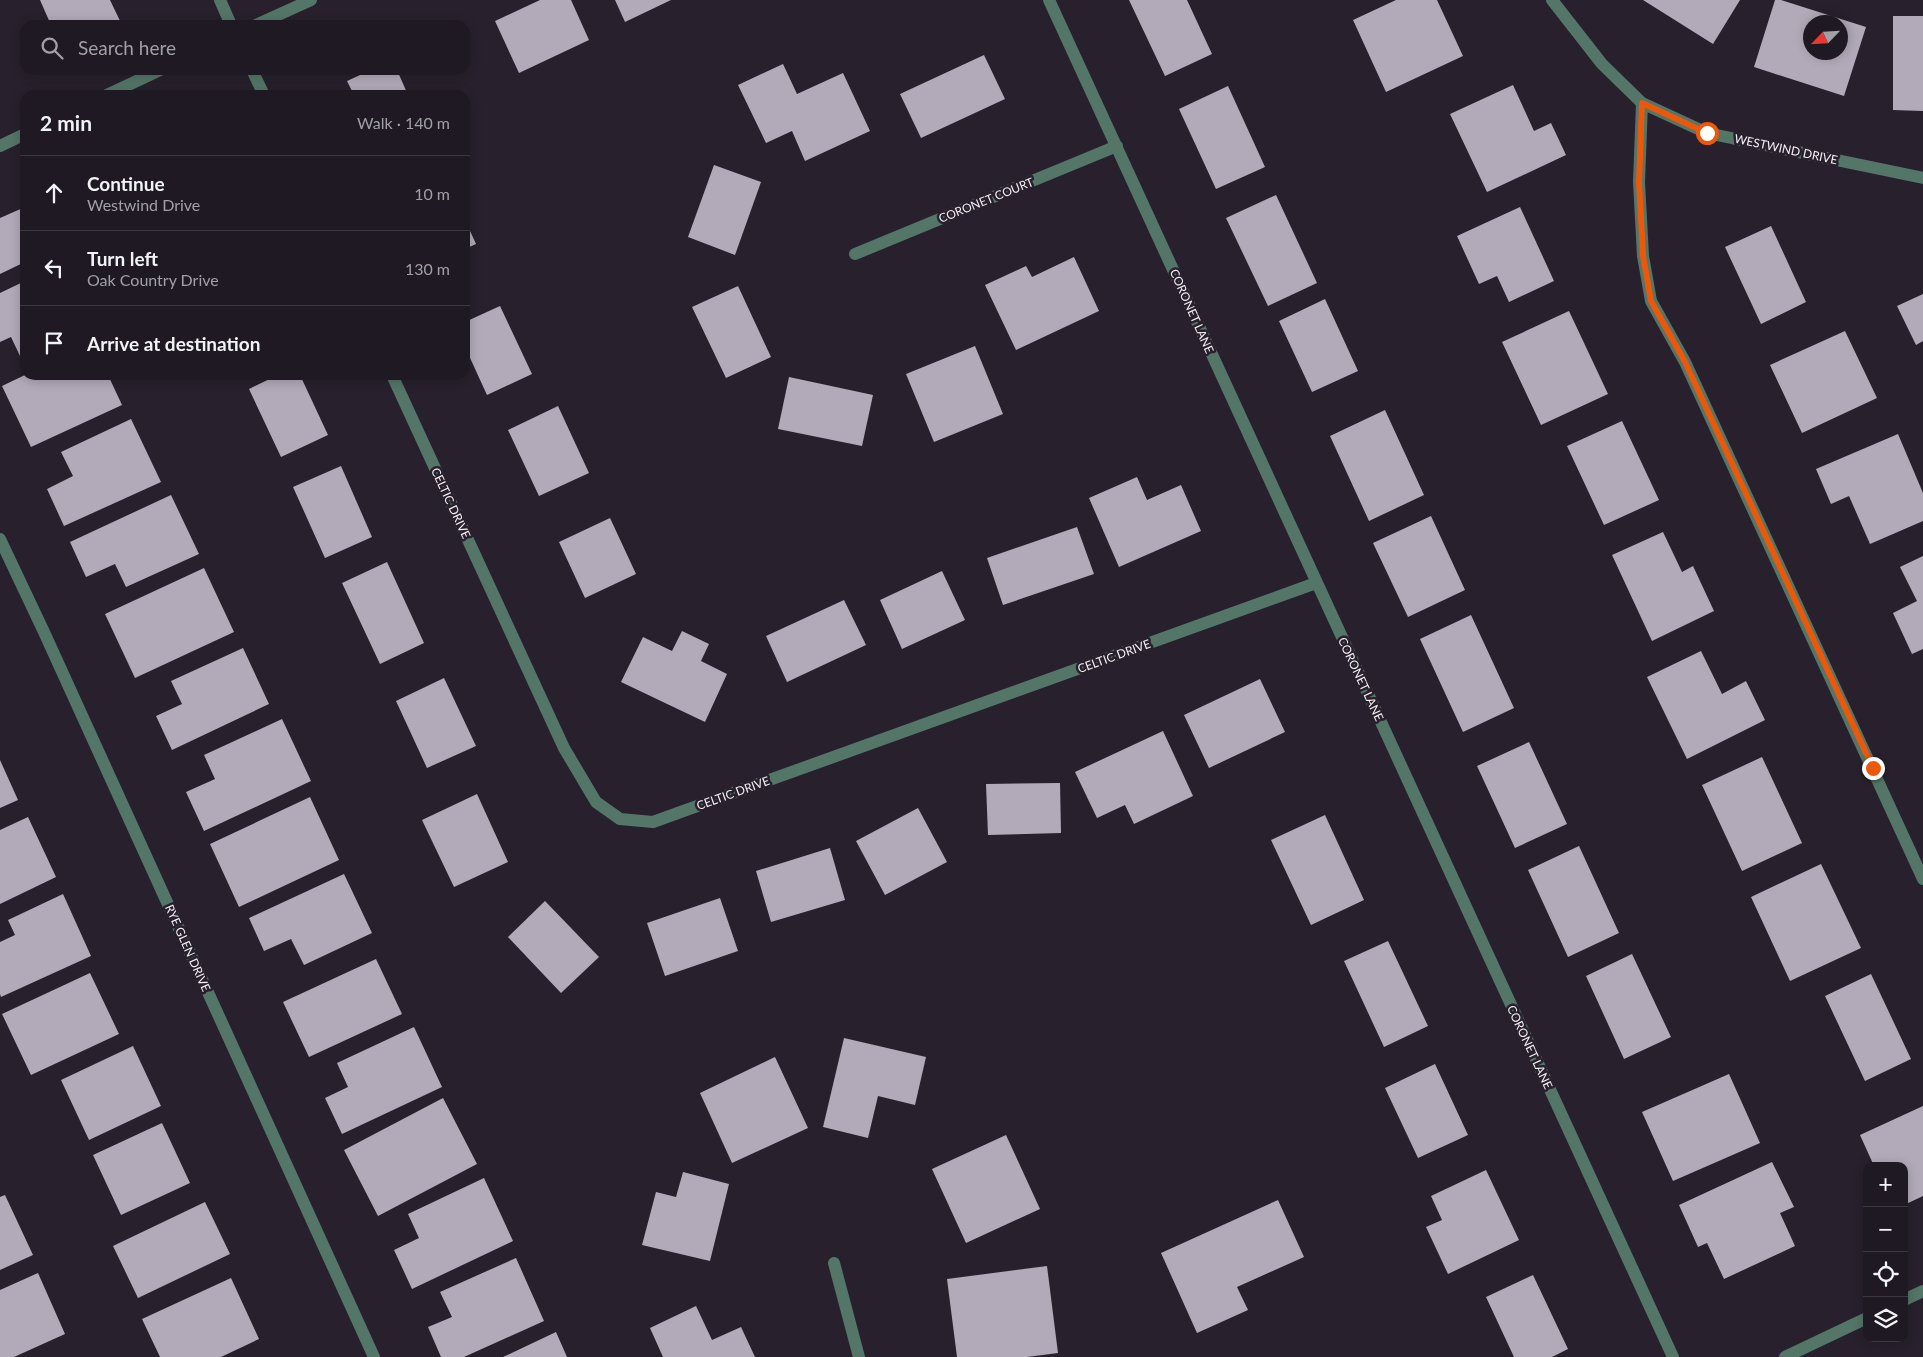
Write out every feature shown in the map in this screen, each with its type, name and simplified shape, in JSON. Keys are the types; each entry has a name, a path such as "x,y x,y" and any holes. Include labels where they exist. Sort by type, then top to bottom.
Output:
{"street":[{"path":"220,0 229,20"},
{"path":"267,20 311,0"},
{"name":"CORONET LANE","path":"1050,0 1316,583 1673,1357"},
{"name":"WESTWIND DRIVE","path":"1552,0 1602,64 1642,103 1707,133 1923,178"},
{"path":"118,90 149,75"},
{"path":"254,75 262,90"},
{"path":"1642,103 1639,182 1643,256 1651,301 1689,371 1923,879"},
{"path":"0,146 20,136"},
{"name":"CORONET COURT","path":"855,254 1117,146"},
{"name":"CELTIC DRIVE","path":"394,380 564,748 596,802 620,819 653,822 1316,583"},
{"name":"RYE GLEN DRIVE","path":"0,540 44,632 374,1357"},
{"path":"834,1263 859,1357"},
{"path":"1908,1298 1923,1291"},
{"path":"1785,1357 1863,1320"}],"building":[{"path":"40,0 110,0 120,20 49,20"},
{"path":"540,0 571,0 589,40 519,73 495,21"},
{"path":"615,0 671,0 625,22"},
{"path":"1129,0 1187,0 1212,54 1165,76"},
{"path":"1396,0 1437,0 1463,56 1386,92 1353,20"},
{"path":"1643,0 1740,0 1713,44"},
{"path":"1775,0 1781,0 1828,15 1803,15 1803,60 1848,60 1848,21 1866,27 1844,96 1754,67"},
{"path":"1893,16 1923,16 1923,111 1893,110"},
{"path":"984,55 1005,99 921,138 900,94"},
{"path":"783,64 797,94 843,73 870,131 805,161 792,131 766,143 738,85"},
{"path":"360,75 399,75 406,90 352,90 347,81"},
{"path":"1513,85 1534,131 1551,123 1566,155 1487,192 1450,114"},
{"path":"1228,86 1265,167 1216,189 1179,109"},
{"path":"714,165 761,182 735,255 688,237"},
{"path":"1276,195 1317,283 1268,306 1226,218"},
{"path":"1520,207 1554,281 1509,302 1497,276 1479,284 1457,236"},
{"path":"20,209 20,264 0,274 0,218"},
{"path":"1771,226 1806,302 1761,324 1725,247"},
{"path":"470,231 476,244 470,247"},
{"path":"1074,257 1099,311 1016,350 985,285 1026,266 1032,277"},
{"path":"20,283 20,356 11,337 0,342 0,293"},
{"path":"738,286 771,357 726,378 692,307"},
{"path":"1923,294 1923,341 1916,345 1897,306"},
{"path":"1325,299 1358,371 1312,392 1279,321"},
{"path":"500,306 532,374 487,395 470,358 470,320"},
{"path":"1569,311 1608,394 1541,425 1502,342"},
{"path":"1845,331 1877,398 1802,433 1770,365"},
{"path":"975,346 1003,414 934,442 906,374"},
{"path":"20,377 20,380 110,380 122,405 31,447 2,386"},
{"path":"789,377 873,395 862,446 778,429"},
{"path":"268,380 302,380 328,435 281,457 249,389"},
{"path":"558,406 589,473 539,496 508,430"},
{"path":"1385,410 1424,495 1369,521 1330,436"},
{"path":"131,419 161,482 64,526 47,489 73,476 61,452"},
{"path":"1622,421 1659,500 1604,525 1567,446"},
{"path":"1898,434 1923,493 1923,521 1870,544 1849,496 1831,504 1816,469"},
{"path":"341,466 372,537 325,558 293,487"},
{"path":"1137,477 1147,500 1181,485 1201,531 1119,567 1089,498"},
{"path":"171,495 199,554 126,587 115,564 86,577 70,542"},
{"path":"1431,516 1465,590 1408,617 1373,543"},
{"path":"610,518 636,574 585,598 559,542"},
{"path":"1077,527 1094,574 1003,605 987,558"},
{"path":"1663,532 1682,572 1693,566 1714,611 1652,641 1612,555"},
{"path":"1923,556 1923,649 1912,654 1893,613 1917,601 1900,567"},
{"path":"387,562 424,643 380,664 342,583"},
{"path":"204,568 234,632 135,678 105,614"},
{"path":"942,571 965,620 902,649 880,600"},
{"path":"844,600 866,645 787,682 766,636"},
{"path":"1471,615 1514,708 1463,732 1420,639"},
{"path":"682,631 709,644 701,661 727,674 705,722 621,682 643,637 672,651"},
{"path":"243,648 269,704 172,750 156,716 182,704 171,681"},
{"path":"1701,651 1722,694 1746,681 1765,720 1687,759 1647,677"},
{"path":"444,678 476,746 427,768 396,701"},
{"path":"1260,679 1285,732 1209,768 1184,715"},
{"path":"282,719 311,781 204,831 186,792 215,779 204,755"},
{"path":"1163,731 1193,796 1134,824 1125,805 1097,818 1075,772"},
{"path":"1529,742 1567,824 1515,848 1477,766"},
{"path":"1762,757 1802,843 1742,871 1702,785"},
{"path":"0,760 18,800 0,808"},
{"path":"1060,783 1061,833 988,835 986,784"},
{"path":"477,794 508,862 454,887 422,820"},
{"path":"310,797 339,860 239,907 210,844"},
{"path":"918,808 947,862 885,895 856,841"},
{"path":"1325,815 1364,900 1311,925 1271,840"},
{"path":"28,817 56,877 0,904 0,830"},
{"path":"1579,846 1619,933 1568,957 1528,870"},
{"path":"830,848 845,900 771,922 756,871"},
{"path":"1821,864 1861,948 1790,981 1751,897"},
{"path":"344,874 372,933 304,965 291,939 264,951 249,918"},
{"path":"63,894 91,956 1,997 0,942 15,935 8,920"},
{"path":"720,898 738,951 665,976 647,923"},
{"path":"545,901 599,957 561,993 508,937"},
{"path":"1388,941 1428,1026 1384,1047 1344,961"},
{"path":"1632,954 1671,1037 1624,1059 1586,976"},
{"path":"376,959 402,1014 309,1057 283,1002"},
{"path":"90,973 119,1034 31,1075 2,1014"},
{"path":"1871,974 1911,1059 1865,1081 1825,996"},
{"path":"414,1027 442,1087 342,1134 325,1098 348,1087 337,1063"},
{"path":"844,1038 926,1057 915,1105 878,1096 868,1138 823,1127"},
{"path":"133,1046 161,1106 89,1140 61,1080"},
{"path":"775,1057 808,1128 732,1163 700,1093"},
{"path":"1435,1064 1468,1135 1418,1158 1385,1088"},
{"path":"1729,1074 1760,1143 1673,1181 1642,1112"},
{"path":"443,1098 477,1164 378,1216 344,1150"},
{"path":"1923,1106 1923,1196 1908,1203 1908,1162 1872,1162 1860,1135"},
{"path":"162,1123 190,1183 121,1215 93,1155"},
{"path":"1006,1135 1040,1209 966,1243 932,1169"},
{"path":"1772,1162 1794,1207 1780,1213 1795,1246 1724,1279 1707,1243 1698,1247 1679,1205"},
{"path":"1486,1170 1519,1240 1448,1274 1426,1227 1442,1220 1431,1196"},
{"path":"683,1172 729,1184 710,1261 642,1245 656,1192 676,1197"},
{"path":"484,1178 513,1241 412,1289 394,1250 419,1238 408,1214"},
{"path":"5,1195 33,1255 0,1270 0,1197"},
{"path":"1278,1200 1304,1257 1237,1287 1248,1310 1197,1333 1161,1253"},
{"path":"205,1202 230,1254 138,1298 113,1246"},
{"path":"516,1258 544,1321 464,1357 441,1357 428,1327 452,1317 440,1292"},
{"path":"1047,1266 1058,1353 1027,1357 957,1357 947,1279"},
{"path":"38,1273 65,1334 14,1357 0,1357 0,1290"},
{"path":"1533,1275 1568,1349 1552,1357 1514,1357 1486,1297"},
{"path":"231,1278 259,1339 221,1357 160,1357 142,1319"},
{"path":"696,1306 712,1340 741,1327 755,1357 663,1357 650,1328"},
{"path":"556,1332 567,1357 503,1357"}],"route":[{"path":"1707,133 1642,103 1639,182 1643,256 1651,301 1685,362 1873,768"}]}
